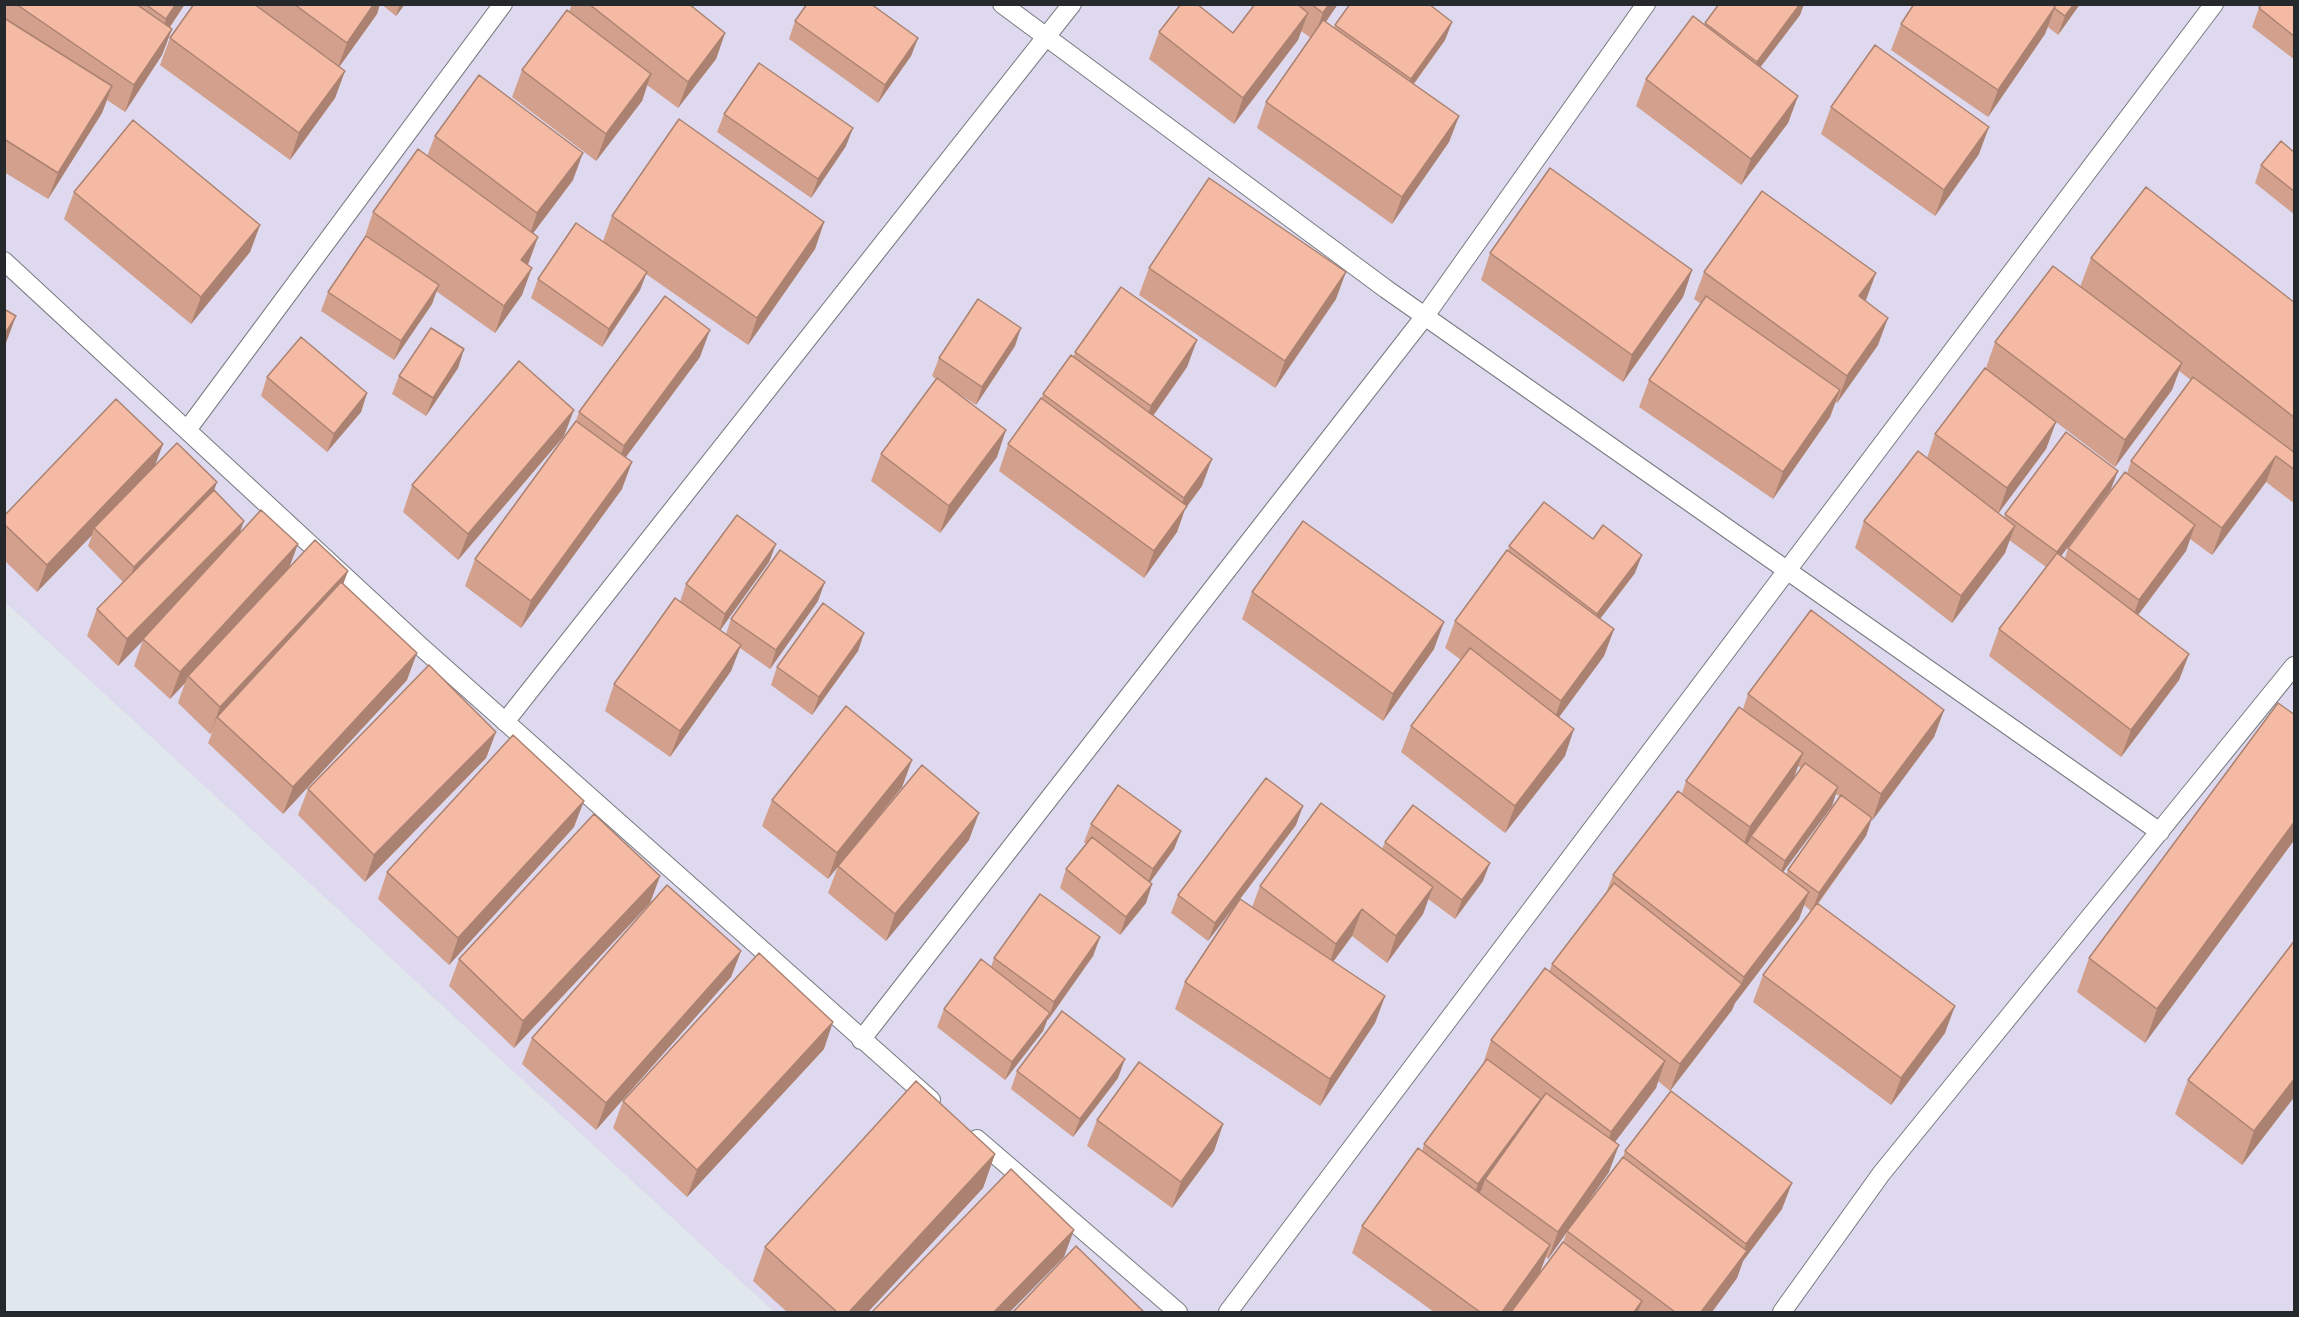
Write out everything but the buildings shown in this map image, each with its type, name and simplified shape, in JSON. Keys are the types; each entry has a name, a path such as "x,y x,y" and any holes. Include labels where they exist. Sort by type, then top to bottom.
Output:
{"lane":[{"path":"187,430 503,4"},
{"path":"1002,4 1425,316 2160,832"},
{"path":"506,722 1072,4"},
{"path":"861,1040 1425,316 1646,4"},
{"path":"1228,1312 1789,571 2214,4"},
{"path":"4,261 506,722 861,1040 943,1110"},
{"path":"1782,1312 1881,1174 2295,666"},
{"path":"961,1125 1178,1312"}],"shaded area":[{"path":"4,5 2294,5 2294,1312 774,1312 5,602"}]}
